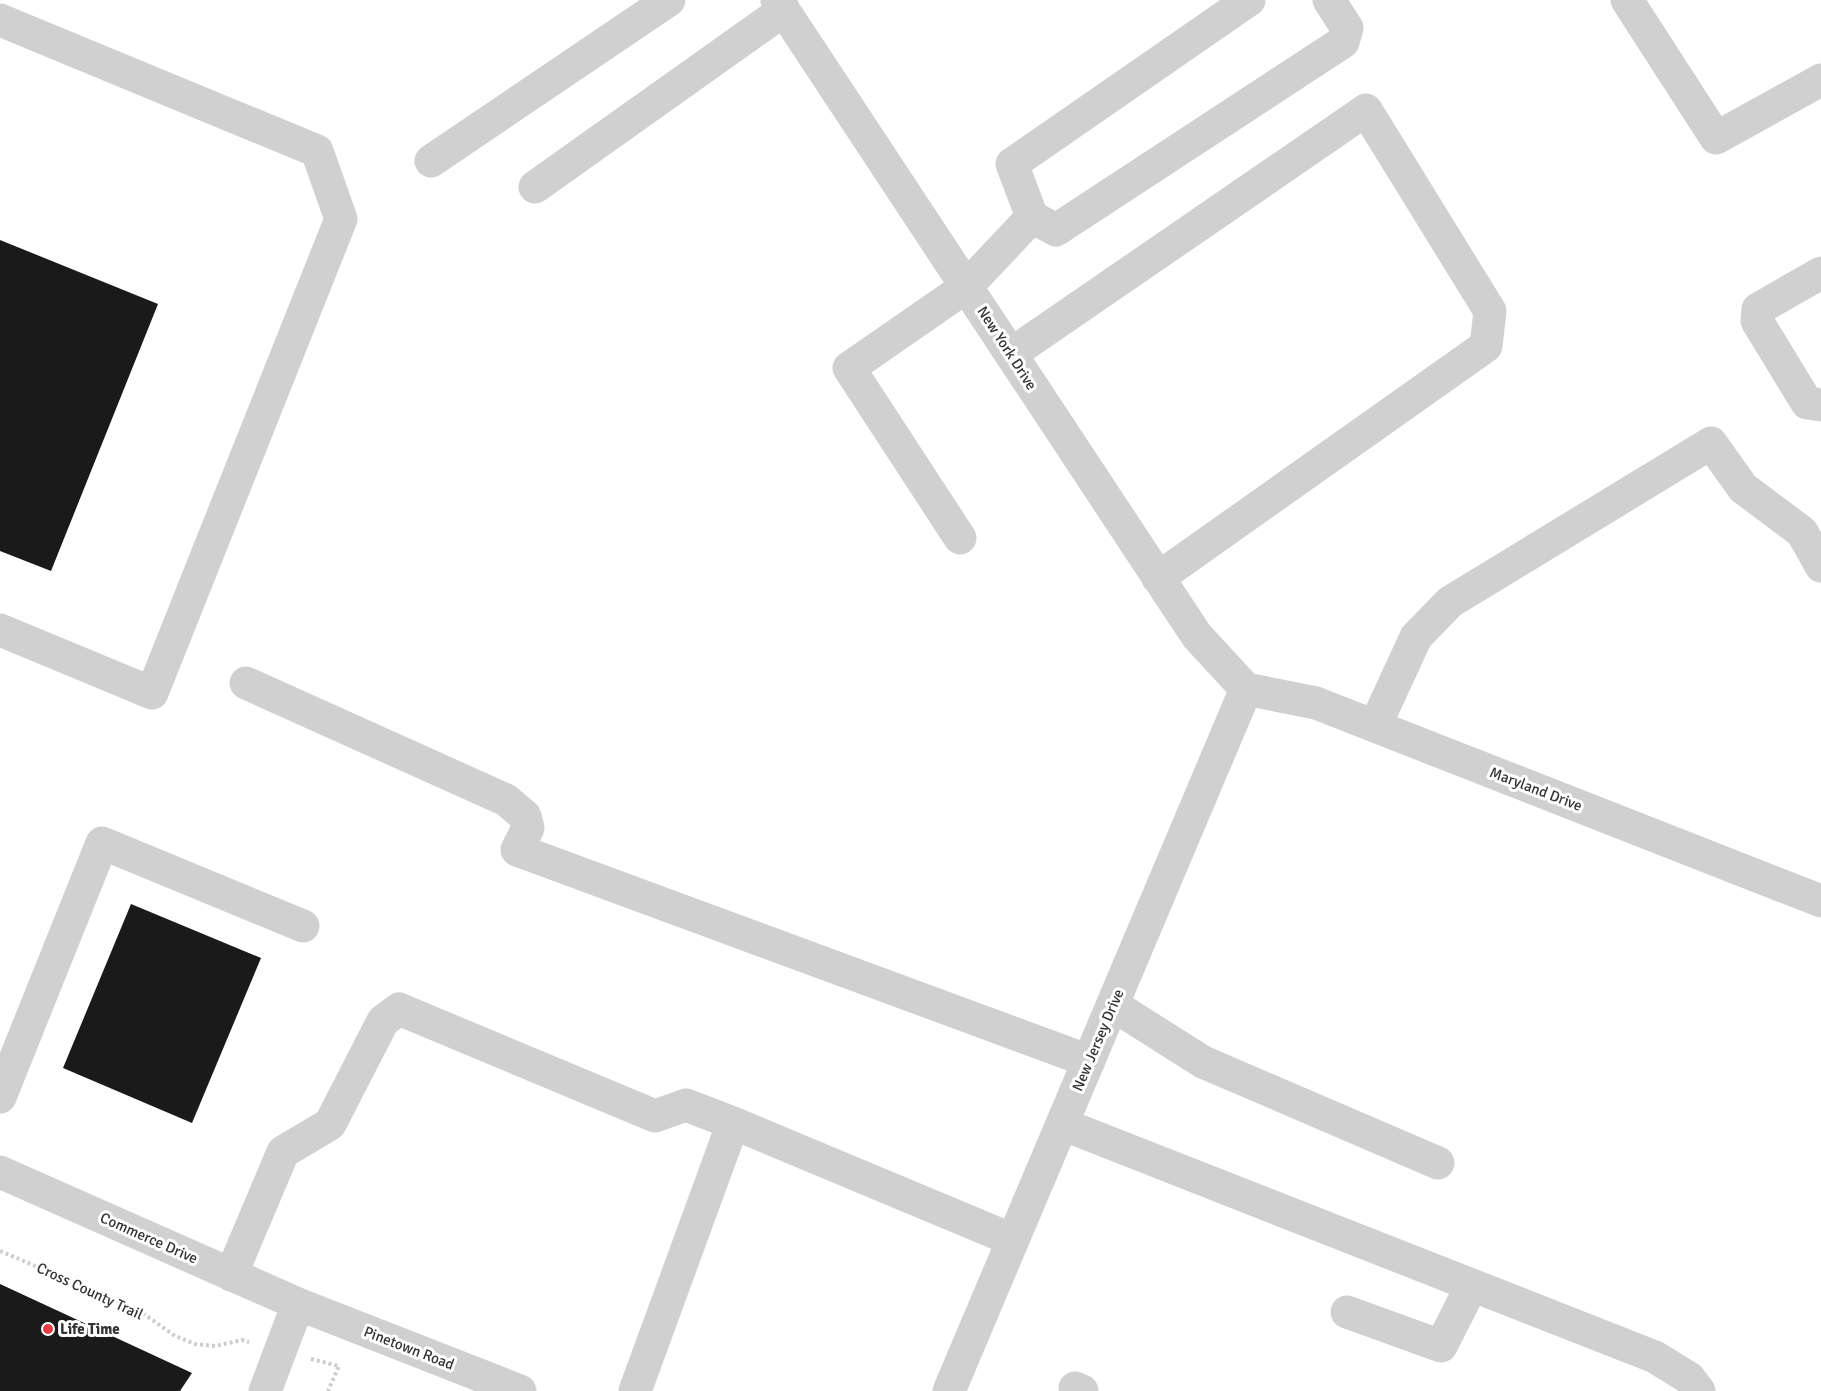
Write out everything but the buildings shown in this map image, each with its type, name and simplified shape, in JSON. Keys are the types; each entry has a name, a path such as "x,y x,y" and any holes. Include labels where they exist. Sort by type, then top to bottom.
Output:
{"street":[{"path":"431,161 669,0"},
{"path":"1249,0 1012,164 1032,218 1056,230 1343,42 1347,28 1329,0"},
{"path":"1627,0 1716,138 1821,80"},
{"path":"535,187 780,5"},
{"name":"New York Drive","path":"780,5 1197,636 1246,689"},
{"path":"0,20 317,152 341,219 152,693 0,630"},
{"path":"1011,354 1366,110 1490,311 1486,346 1158,578"},
{"path":"960,538 849,368 966,286 1032,218"},
{"path":"1821,273 1758,309 1757,321 1807,403 1821,405"},
{"path":"1375,726 1416,637 1450,602 1711,443 1743,488 1802,532 1821,566"},
{"path":"246,683 506,800 525,816 528,828 517,850 1089,1061"},
{"name":"Maryland Drive","path":"1246,689 1316,703 1821,901"},
{"name":"New Jersey Drive","path":"949,1391 1246,689"},
{"path":"0,1097 102,843 303,926"},
{"path":"1113,1005 1203,1062 1438,1163"},
{"path":"231,1275 283,1152 330,1124 383,1021 399,1010 655,1116 686,1105 1013,1240"},
{"path":"635,1391 733,1123"},
{"path":"1062,1124 1655,1357 1689,1378 1699,1391"},
{"name":"Commerce Drive","path":"0,1172 298,1304"},
{"path":"1347,1312 1441,1346 1472,1285"},
{"path":"265,1391 298,1304"},
{"name":"Pinetown Road","path":"298,1304 520,1391"}],"path":[{"name":"Cross County Trail","path":"0,1251 137,1309 175,1336 195,1344 215,1346 242,1340 280,1351"},
{"path":"328,1391 339,1366"}],"place":[{"name":"Life Time","path":"48,1329"}]}
